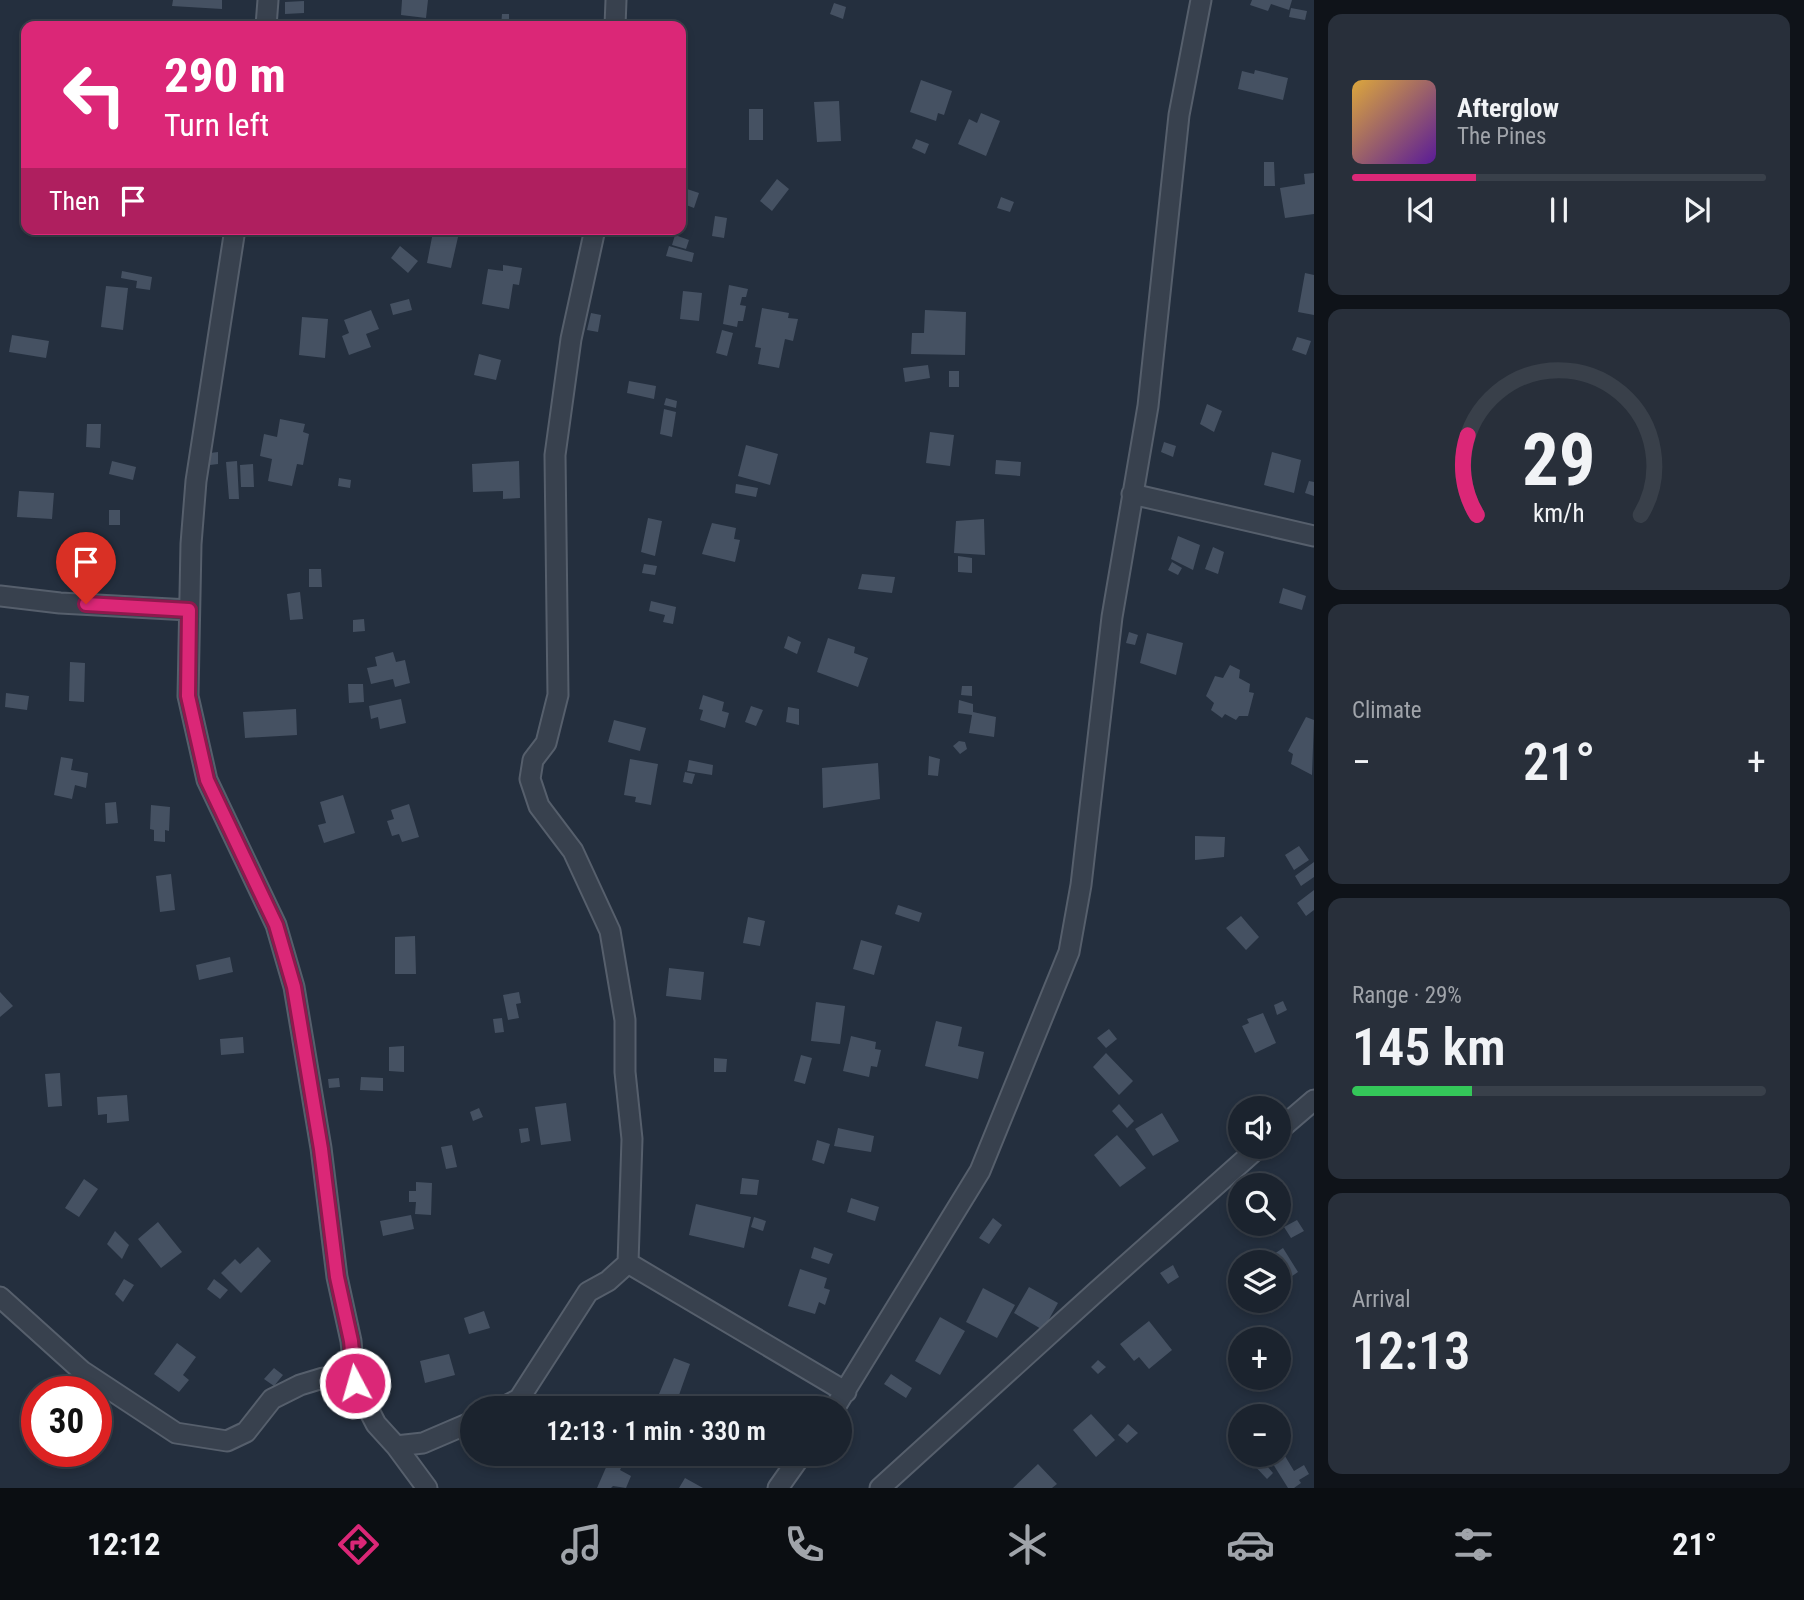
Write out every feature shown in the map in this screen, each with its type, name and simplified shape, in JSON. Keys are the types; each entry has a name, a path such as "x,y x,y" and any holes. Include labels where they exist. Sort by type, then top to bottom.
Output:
{"street":[{"path":"266,21 268,0"},
{"path":"615,21 616,0"},
{"path":"843,1396 980,1171 1069,952 1081,885 1112,617 1148,406 1179,115 1201,0"},
{"path":"234,235 196,481 191,544 188,696 207,780 276,925 294,987 321,1149 337,1277 351,1341 355,1383 376,1424 427,1488"},
{"path":"521,1396 588,1292 608,1281 628,1263 632,1139 625,1072 625,1020 610,931 573,851 539,806 530,779 533,760 546,743 558,695 555,456 571,339 595,235"},
{"path":"1132,494 1314,536"},
{"path":"0,596 60,603 189,610"},
{"path":"1291,1120 1314,1100"},
{"path":"880,1488 1246,1159"},
{"path":"628,1263 846,1392"},
{"path":"0,1297 82,1371 176,1433 227,1441 246,1432 272,1399 300,1385 323,1378 355,1383"},
{"path":"396,1446 423,1443 460,1427"},
{"path":"778,1488 794,1466"}],"building":[{"path":"173,0 222,0 222,9 172,6"},
{"path":"402,0 428,0 426,18 401,15"},
{"path":"1252,0 1292,0 1289,10 1271,4 1268,11 1250,5"},
{"path":"304,1 304,13 285,14 285,2"},
{"path":"834,3 846,7 843,19 830,14"},
{"path":"1291,8 1307,11 1305,20 1289,17"},
{"path":"502,14 509,14 509,21 501,21"},
{"path":"1255,70 1288,78 1283,100 1238,89 1242,71 1254,74"},
{"path":"921,80 952,91 944,115 938,113 936,121 910,112"},
{"path":"839,101 841,141 817,142 814,102"},
{"path":"749,109 763,109 763,140 749,140"},
{"path":"981,113 1000,121 986,156 958,144 969,119 977,123"},
{"path":"916,139 929,144 925,154 912,148"},
{"path":"1264,162 1274,162 1275,186 1264,186"},
{"path":"1314,173 1314,214 1285,218 1280,188 1305,184 1304,174"},
{"path":"777,179 789,189 772,211 760,201"},
{"path":"686,189 699,193 694,208 686,205"},
{"path":"1001,197 1014,202 1010,212 997,208"},
{"path":"715,216 727,218 724,238 712,236"},
{"path":"432,235 458,237 451,268 427,263"},
{"path":"675,235 689,240 686,249 672,245"},
{"path":"400,246 418,261 408,273 391,258"},
{"path":"669,246 694,253 692,262 666,256"},
{"path":"503,265 522,268 519,285 513,284 509,309 482,304 488,269 503,271"},
{"path":"122,271 152,277 150,290 136,288 137,281 121,278"},
{"path":"1305,273 1314,275 1314,315 1298,312"},
{"path":"729,285 748,289 740,305 746,306 743,321 738,321 737,327 723,324"},
{"path":"106,286 128,288 123,330 101,327"},
{"path":"683,291 702,293 699,321 680,319"},
{"path":"409,299 412,310 393,315 390,304"},
{"path":"762,308 789,313 788,318 798,319 793,341 785,339 779,368 758,364 761,348 755,347"},
{"path":"371,310 379,329 366,334 371,347 349,355 342,336 349,333 344,320"},
{"path":"925,310 966,312 965,355 911,354 912,333 924,333"},
{"path":"591,313 601,315 598,332 587,330"},
{"path":"302,317 328,319 325,358 299,355"},
{"path":"722,330 733,333 727,356 716,353"},
{"path":"12,335 49,341 46,358 9,352"},
{"path":"1297,337 1311,341 1306,355 1292,350"},
{"path":"479,354 501,360 496,380 474,375"},
{"path":"928,365 930,378 905,382 903,368"},
{"path":"949,371 959,371 959,387 949,387"},
{"path":"629,381 656,386 654,399 627,393"},
{"path":"666,398 677,401 676,408 664,405"},
{"path":"1207,404 1222,411 1214,432 1200,424"},
{"path":"664,409 676,412 672,437 660,434"},
{"path":"280,419 305,424 303,432 309,434 303,465 297,464 292,486 268,481 272,459 260,456 264,434 277,437"},
{"path":"87,424 101,424 100,448 86,447"},
{"path":"930,432 954,435 950,466 926,463"},
{"path":"1164,442 1176,446 1173,457 1161,452"},
{"path":"746,445 778,454 770,485 738,476"},
{"path":"218,452 218,464 210,465 210,453"},
{"path":"1272,452 1301,460 1294,493 1264,485"},
{"path":"996,460 1021,462 1020,476 995,474"},
{"path":"112,461 136,467 133,480 109,474"},
{"path":"237,461 239,499 229,499 226,462"},
{"path":"519,461 520,498 503,499 503,491 473,492 472,464"},
{"path":"253,464 254,487 241,487 240,465"},
{"path":"339,478 351,480 350,488 338,486"},
{"path":"1309,481 1314,482 1314,496 1305,493"},
{"path":"736,484 758,488 756,497 735,493"},
{"path":"19,491 54,493 52,519 17,517"},
{"path":"109,510 120,510 120,525 109,525"},
{"path":"648,518 662,521 655,556 641,552"},
{"path":"984,519 985,555 954,553 956,521"},
{"path":"712,523 736,528 734,539 740,540 735,562 702,554"},
{"path":"1178,536 1200,545 1193,570 1171,559"},
{"path":"1213,547 1224,552 1218,574 1205,569"},
{"path":"958,556 972,558 972,573 958,572"},
{"path":"1172,562 1182,568 1178,575 1168,570"},
{"path":"644,564 657,566 655,575 642,573"},
{"path":"309,569 321,569 322,587 309,587"},
{"path":"862,574 895,577 892,593 858,589"},
{"path":"1283,588 1306,596 1302,610 1279,603"},
{"path":"300,592 303,619 290,620 287,594"},
{"path":"651,601 676,607 673,624 663,622 665,615 649,611"},
{"path":"364,619 365,631 353,632 353,620"},
{"path":"1129,632 1138,635 1135,645 1126,643"},
{"path":"1147,633 1183,643 1176,675 1140,663"},
{"path":"788,636 801,642 797,654 784,648"},
{"path":"828,638 855,647 854,653 868,658 858,687 817,672"},
{"path":"393,652 396,662 405,660 410,683 395,687 393,679 371,684 367,668 377,666 375,657"},
{"path":"70,662 85,663 84,702 69,701"},
{"path":"1230,665 1240,670 1239,678 1250,684 1249,692 1254,693 1248,716 1239,716 1236,720 1225,714 1222,718 1211,710 1214,703 1206,696 1215,676 1223,678"},
{"path":"348,684 363,684 364,702 349,703"},
{"path":"962,686 972,686 972,696 961,695"},
{"path":"6,693 29,696 27,710 5,707"},
{"path":"703,695 724,702 722,711 729,713 725,728 700,720 703,710 699,709"},
{"path":"401,699 406,723 380,729 378,717 371,719 369,706"},
{"path":"959,700 973,704 973,712 996,717 994,737 969,733 972,715 958,713"},
{"path":"751,706 763,710 756,726 745,722"},
{"path":"788,707 799,709 799,725 786,722"},
{"path":"296,709 297,735 245,738 243,712"},
{"path":"1306,717 1314,720 1312,775 1291,764 1293,754 1288,751"},
{"path":"614,720 646,728 640,751 608,742"},
{"path":"959,741 965,742 967,749 960,754 953,746"},
{"path":"929,756 940,759 938,776 928,775"},
{"path":"61,757 73,759 71,770 88,773 86,788 75,785 72,799 54,795"},
{"path":"630,759 658,764 651,805 635,802 636,797 624,795"},
{"path":"689,760 713,765 712,775 687,771"},
{"path":"878,763 880,799 823,808 822,768"},
{"path":"685,772 695,774 692,784 683,782"},
{"path":"343,795 355,833 324,843 318,825 326,823 320,802"},
{"path":"116,802 118,823 106,824 105,803"},
{"path":"409,804 419,837 402,842 399,834 392,836 387,821 394,819 391,810"},
{"path":"151,805 170,807 169,831 165,830 165,842 154,841 154,830 150,829"},
{"path":"1195,836 1225,837 1224,857 1195,860"},
{"path":"1299,846 1309,860 1294,870 1285,855"},
{"path":"1314,862 1314,877 1301,886 1295,876"},
{"path":"171,874 175,910 160,912 156,876"},
{"path":"1314,890 1314,910 1306,916 1297,903"},
{"path":"898,905 922,913 919,922 895,914"},
{"path":"1241,916 1259,937 1246,950 1226,928"},
{"path":"748,917 765,921 760,946 743,943"},
{"path":"415,936 416,974 395,974 395,937"},
{"path":"861,940 882,946 874,975 853,969"},
{"path":"230,957 233,972 199,980 196,965"},
{"path":"669,968 704,972 701,1000 666,996"},
{"path":"0,992 13,1006 0,1017"},
{"path":"519,992 521,1003 516,1004 519,1018 508,1020 503,995"},
{"path":"1283,1001 1287,1010 1277,1015 1274,1005"},
{"path":"816,1002 845,1006 840,1044 811,1041"},
{"path":"1263,1013 1276,1043 1255,1053 1242,1026 1249,1023 1247,1019"},
{"path":"502,1018 504,1032 495,1033 493,1019"},
{"path":"936,1021 962,1027 958,1046 984,1052 978,1079 925,1066"},
{"path":"1109,1029 1117,1039 1106,1048 1097,1038"},
{"path":"851,1036 876,1042 875,1049 881,1050 877,1067 871,1066 869,1077 843,1071"},
{"path":"243,1037 244,1053 221,1055 220,1039"},
{"path":"404,1046 404,1072 389,1071 389,1047"},
{"path":"1106,1053 1133,1081 1119,1095 1093,1067"},
{"path":"801,1055 812,1058 805,1084 794,1081"},
{"path":"714,1058 727,1059 726,1072 714,1072"},
{"path":"60,1073 62,1106 48,1107 45,1074"},
{"path":"361,1077 383,1078 383,1091 360,1090"},
{"path":"339,1078 340,1087 329,1088 328,1079"},
{"path":"127,1095 129,1121 107,1123 107,1114 98,1115 97,1097"},
{"path":"566,1103 571,1141 541,1145 535,1107"},
{"path":"1119,1104 1134,1121 1127,1128 1112,1111"},
{"path":"479,1108 483,1117 473,1121 470,1112"},
{"path":"1162,1113 1179,1141 1153,1156 1135,1129"},
{"path":"528,1128 530,1141 521,1143 519,1129"},
{"path":"838,1128 874,1136 871,1152 834,1146"},
{"path":"1117,1135 1146,1168 1120,1187 1094,1155"},
{"path":"817,1140 830,1144 824,1164 812,1160"},
{"path":"452,1145 457,1167 446,1169 441,1147"},
{"path":"742,1178 759,1180 757,1195 740,1194"},
{"path":"84,1179 98,1189 79,1217 65,1208"},
{"path":"416,1182 432,1183 431,1215 415,1214 416,1202 409,1202 409,1191 416,1191"},
{"path":"851,1198 879,1207 875,1221 847,1212"},
{"path":"696,1204 751,1217 744,1248 689,1235"},
{"path":"411,1215 414,1229 383,1236 380,1221"},
{"path":"754,1217 766,1221 763,1231 751,1227"},
{"path":"993,1218 1002,1225 989,1244 979,1238"},
{"path":"1297,1220 1304,1231 1291,1238 1291,1223"},
{"path":"158,1222 182,1252 161,1268 138,1239"},
{"path":"115,1231 129,1245 122,1259 107,1244"},
{"path":"258,1247 271,1261 241,1293 221,1273 235,1259 240,1264"},
{"path":"814,1247 833,1254 829,1264 811,1258"},
{"path":"1291,1261 1298,1272 1291,1277"},
{"path":"1173,1265 1179,1277 1168,1284 1160,1273"},
{"path":"800,1269 827,1278 824,1288 830,1290 825,1305 819,1302 815,1314 788,1306"},
{"path":"124,1279 134,1285 123,1302 115,1294"},
{"path":"214,1279 228,1290 220,1299 207,1289"},
{"path":"1029,1287 1058,1303 1043,1330 1014,1313"},
{"path":"983,1288 1015,1305 997,1338 966,1322"},
{"path":"484,1311 490,1328 469,1334 464,1318"},
{"path":"940,1317 965,1331 940,1375 915,1361"},
{"path":"1149,1321 1172,1350 1149,1369 1139,1357 1134,1361 1120,1344"},
{"path":"177,1343 196,1357 183,1375 189,1380 179,1392 154,1374"},
{"path":"449,1354 455,1375 425,1383 420,1361"},
{"path":"674,1358 690,1364 679,1396 658,1396"},
{"path":"1098,1360 1106,1367 1098,1374 1091,1367"},
{"path":"274,1368 283,1375 274,1386 264,1379"},
{"path":"891,1374 912,1388 906,1398 884,1384"},
{"path":"1091,1414 1115,1440 1096,1457 1073,1430"},
{"path":"1128,1424 1138,1433 1127,1443 1118,1435"},
{"path":"1038,1464 1057,1484 1052,1488 1013,1488"},
{"path":"1304,1465 1309,1474 1299,1480 1301,1483 1294,1488 1288,1488 1275,1467 1291,1466 1294,1471"},
{"path":"607,1466 622,1466 620,1470 631,1476 626,1488 597,1488"},
{"path":"1256,1467 1268,1467 1273,1473 1267,1479"},
{"path":"685,1478 703,1488 679,1488"}],"route":[{"path":"86,604 189,610 188,696 207,780 276,925 294,987 321,1149 337,1277 351,1341 355,1383"}]}
